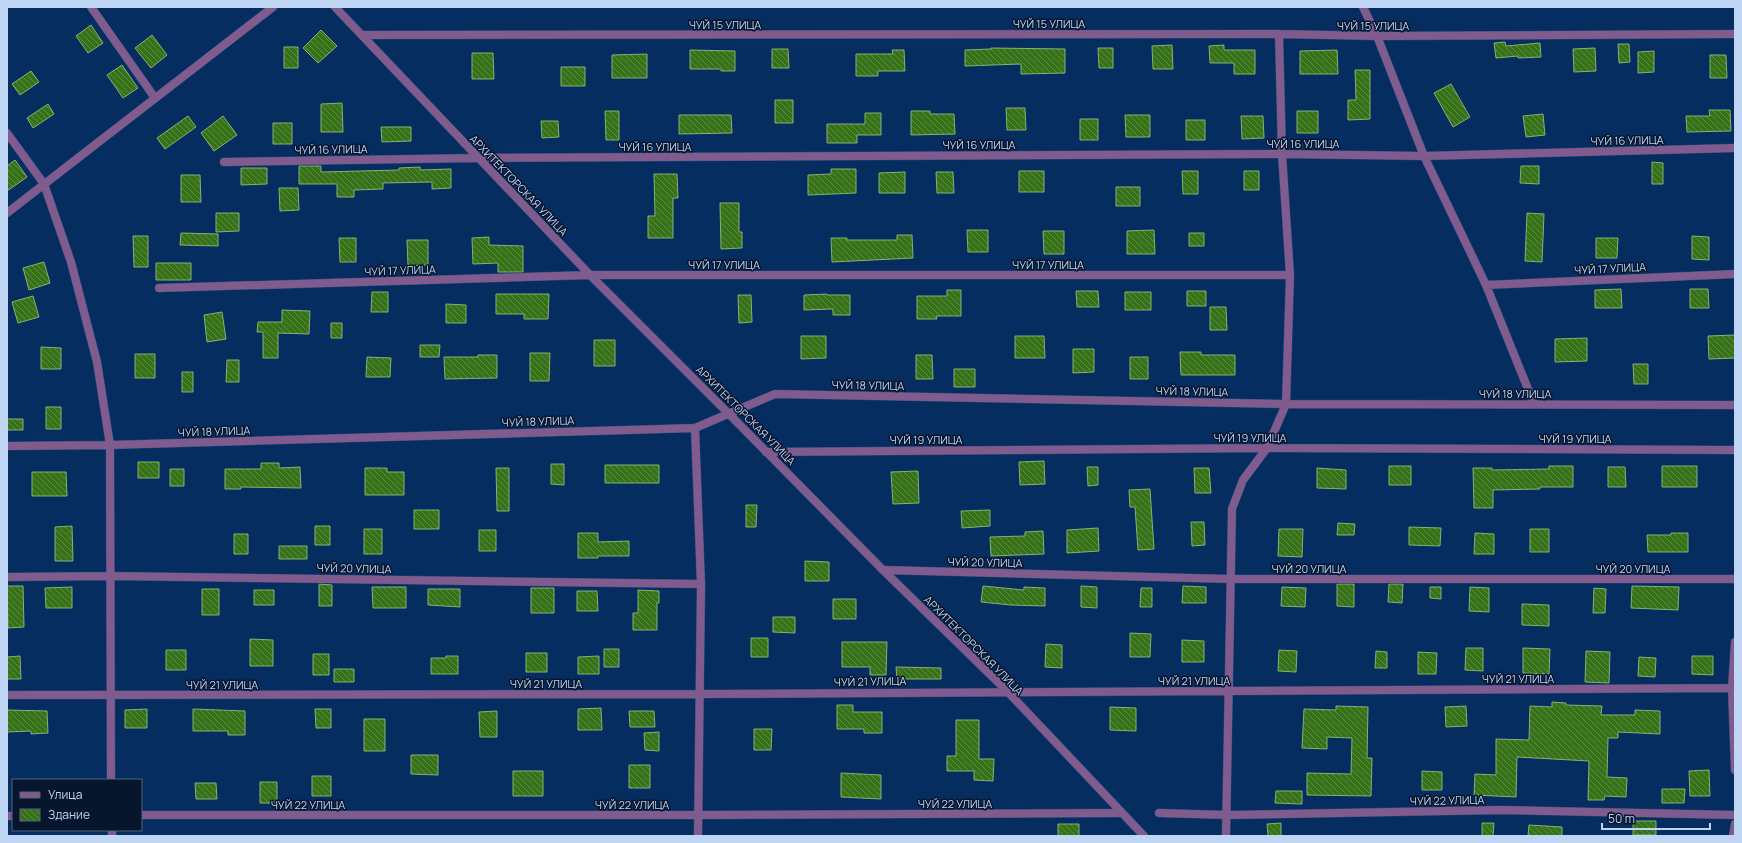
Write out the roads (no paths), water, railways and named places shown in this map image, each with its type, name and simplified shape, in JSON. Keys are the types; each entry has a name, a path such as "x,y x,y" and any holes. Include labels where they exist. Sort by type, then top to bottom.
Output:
{"street":[{"path":"91,7 155,98"},
{"path":"7,213 273,7"},
{"name":"АРХИТЕКТОРСКАЯ УЛИЦА","path":"335,7 363,35 477,158 590,275 883,570 1006,691 1144,836"},
{"path":"1363,7 1377,36 1424,156 1486,285 1534,404"},
{"path":"1226,836 1228,815 1232,509 1243,480 1267,448 1286,404 1290,275 1282,154 1279,34"},
{"name":"ЧУЙ 15 УЛИЦА","path":"363,35 1279,34 1377,36 1735,34"},
{"path":"7,133 44,184 71,262 95,354 110,445 111,779"},
{"name":"ЧУЙ 16 УЛИЦА","path":"224,162 477,158 1282,154 1424,156 1735,148"},
{"name":"ЧУЙ 17 УЛИЦА","path":"1486,285 1735,274"},
{"name":"ЧУЙ 17 УЛИЦА","path":"160,288 590,275 1290,275"},
{"name":"ЧУЙ 18 УЛИЦА","path":"7,446 110,445 695,428 775,394 1286,404 1735,405"},
{"path":"695,428 701,584 698,836"},
{"name":"ЧУЙ 19 УЛИЦА","path":"766,452 1267,448 1735,450"},
{"name":"ЧУЙ 20 УЛИЦА","path":"883,570 1231,579 1735,579"},
{"name":"ЧУЙ 20 УЛИЦА","path":"7,577 111,576 701,584"},
{"path":"1735,642 1732,688 1735,770"},
{"name":"ЧУЙ 21 УЛИЦА","path":"7,695 700,694 1006,691 1732,688"},
{"name":"ЧУЙ 22 УЛИЦА","path":"1159,813 1228,815 1502,810 1735,815"},
{"name":"ЧУЙ 22 УЛИЦА","path":"142,815 698,815 1122,812"},
{"path":"1733,836 1735,824"}]}
